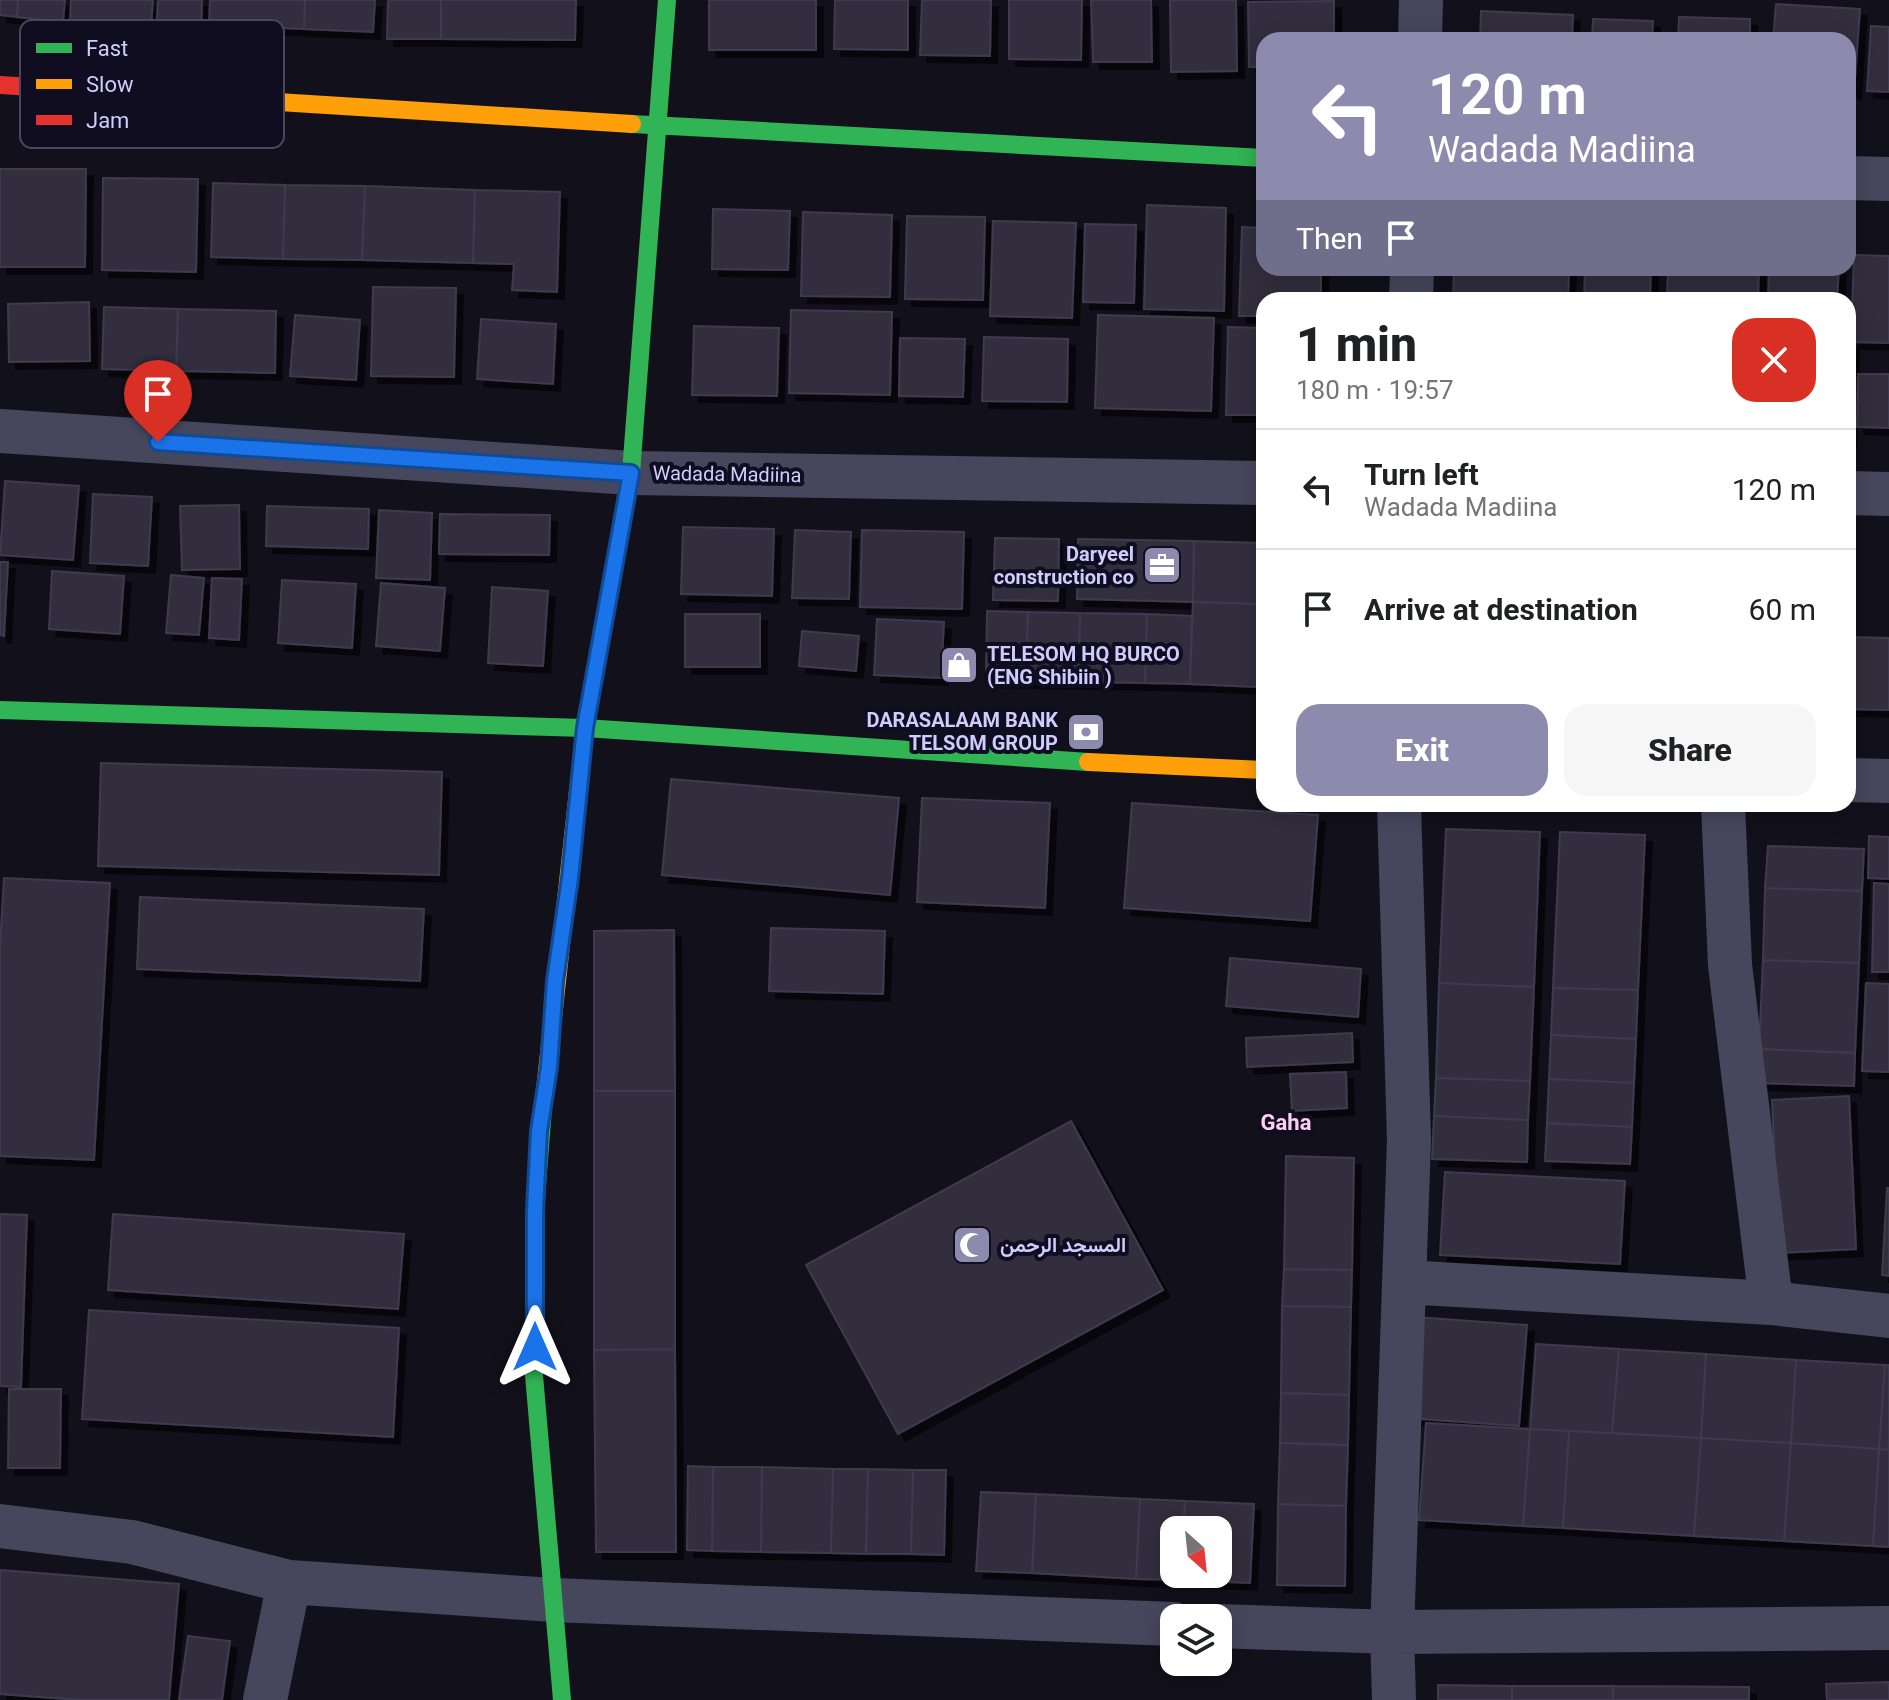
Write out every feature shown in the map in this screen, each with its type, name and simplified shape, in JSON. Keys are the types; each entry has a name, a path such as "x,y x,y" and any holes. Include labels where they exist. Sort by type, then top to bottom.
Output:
{"street":[{"path":"562,1700 534,1375 539,1131 549,1067 555,981 570,878 585,728 631,473 667,0"},
{"path":"1420,32 1421,0"},
{"path":"0,85 20,86"},
{"path":"284,103 1256,158"},
{"path":"1856,178 1889,179"},
{"name":"Wadada Madiina","path":"0,431 631,473 1256,483"},
{"path":"1856,493 1889,494"},
{"path":"0,710 585,728 1015,759 1256,770"},
{"path":"1856,780 1889,781"},
{"path":"1394,1700 1392,1632 1409,1140 1399,812"},
{"path":"1723,812 1730,965 1771,1303"},
{"path":"1404,1282 1771,1303 1889,1316"},
{"path":"0,1526 132,1542 289,1582 553,1600 1160,1623"},
{"path":"265,1700 289,1582"},
{"path":"1232,1626 1392,1632 1889,1628"}],"building":[{"path":"0,0 18,0 17,17 0,15"},
{"path":"18,0 65,0 63,20 17,17"},
{"path":"71,0 153,0 151,20 70,20"},
{"path":"158,0 202,0 201,20 157,20"},
{"path":"210,0 305,0 304,29 284,28 284,20 209,20"},
{"path":"305,0 375,0 373,32 304,29"},
{"path":"388,0 441,0 441,39 387,39"},
{"path":"441,0 576,0 575,40 441,39"},
{"path":"709,0 816,0 816,50 709,50"},
{"path":"835,0 908,0 908,50 834,49"},
{"path":"922,0 991,0 990,56 920,55"},
{"path":"1009,0 1082,0 1081,60 1009,59"},
{"path":"1091,0 1151,0 1152,62 1093,62"},
{"path":"1170,0 1236,0 1237,71 1171,72"},
{"path":"1334,1 1334,32 1256,32 1256,67 1249,67 1248,2"},
{"path":"1776,4 1860,9 1856,64 1856,32 1774,32"},
{"path":"1481,11 1573,15 1572,32 1480,32"},
{"path":"1679,17 1750,19 1750,32 1678,32"},
{"path":"1593,19 1653,21 1652,32 1592,32"},
{"path":"1871,26 1889,27 1889,92 1867,91"},
{"path":"0,169 86,169 85,267 0,267"},
{"path":"103,178 198,179 196,272 102,270"},
{"path":"213,183 285,185 283,259 211,257"},
{"path":"285,185 365,186 362,260 283,259"},
{"path":"365,186 475,190 473,263 362,260"},
{"path":"475,190 560,192 557,292 512,290 514,264 473,263"},
{"path":"1147,205 1226,208 1224,311 1144,309"},
{"path":"713,209 790,211 788,270 712,269"},
{"path":"803,212 892,215 890,297 801,296"},
{"path":"907,216 985,217 983,300 905,299"},
{"path":"993,221 1076,223 1072,318 990,316"},
{"path":"1085,224 1136,225 1134,303 1083,302"},
{"path":"1242,227 1256,228 1256,276 1321,276 1321,292 1256,292 1256,316 1239,316"},
{"path":"1856,255 1889,256 1889,343 1856,342 1856,292 1853,292"},
{"path":"1454,276 1569,276 1568,292 1453,292"},
{"path":"1585,276 1651,276 1650,292 1584,292"},
{"path":"1668,276 1759,276 1758,292 1667,292"},
{"path":"1769,276 1838,276 1838,292 1768,292"},
{"path":"373,287 456,288 454,377 371,376"},
{"path":"89,302 90,361 9,362 8,304"},
{"path":"104,307 178,309 176,371 102,369"},
{"path":"178,309 276,311 275,373 176,371"},
{"path":"791,310 892,312 890,395 789,393"},
{"path":"295,315 360,320 356,380 290,376"},
{"path":"1098,315 1214,318 1211,411 1095,408"},
{"path":"481,319 556,324 553,384 477,379"},
{"path":"694,326 779,328 777,396 692,395"},
{"path":"1228,327 1256,328 1256,415 1226,415"},
{"path":"984,337 1068,339 1067,402 982,401"},
{"path":"900,338 965,339 963,397 899,396"},
{"path":"1858,374 1889,374 1889,428 1857,427"},
{"path":"5,481 79,486 73,560 0,555"},
{"path":"93,494 152,497 148,566 90,563"},
{"path":"239,505 240,569 182,570 180,506"},
{"path":"267,506 369,509 368,549 266,546"},
{"path":"379,510 432,513 430,580 376,578"},
{"path":"440,514 550,515 549,555 439,554"},
{"path":"683,527 774,529 772,596 681,594"},
{"path":"795,530 851,532 849,599 792,598"},
{"path":"862,530 964,532 962,609 860,607"},
{"path":"995,538 1059,539 1058,601 993,600"},
{"path":"1078,539 1194,541 1193,602 1077,599"},
{"path":"1194,541 1256,543 1256,604 1193,602"},
{"path":"0,562 8,562 4,636 0,635"},
{"path":"52,571 124,576 120,634 49,629"},
{"path":"171,575 204,578 199,635 166,633"},
{"path":"212,578 242,579 239,640 209,638"},
{"path":"282,580 356,584 352,648 278,643"},
{"path":"381,583 445,588 440,651 376,646"},
{"path":"492,587 548,591 543,666 488,663"},
{"path":"1193,602 1256,604 1256,687 1190,684"},
{"path":"987,611 1028,612 1026,681 986,680"},
{"path":"1028,612 1080,613 1079,682 1026,681"},
{"path":"1080,613 1147,614 1145,683 1079,682"},
{"path":"685,614 760,614 760,667 685,667"},
{"path":"1147,614 1192,616 1190,684 1145,683"},
{"path":"877,619 944,622 941,678 874,675"},
{"path":"802,631 859,636 856,671 799,666"},
{"path":"1856,637 1889,638 1889,710 1856,709"},
{"path":"101,763 442,772 439,875 98,866"},
{"path":"671,779 899,798 890,895 662,875"},
{"path":"922,798 1050,803 1045,908 917,902"},
{"path":"1132,803 1318,815 1310,921 1124,908"},
{"path":"1446,829 1540,832 1534,987 1439,983"},
{"path":"1560,832 1645,835 1638,990 1553,988"},
{"path":"1869,836 1889,837 1889,879 1868,878"},
{"path":"1768,846 1864,849 1862,891 1765,888"},
{"path":"4,878 110,883 94,1160 0,1156 0,946"},
{"path":"1874,883 1889,884 1889,972 1872,972"},
{"path":"1765,888 1862,891 1859,963 1763,960"},
{"path":"140,897 424,909 420,981 137,969"},
{"path":"771,928 885,931 883,994 769,991"},
{"path":"674,930 675,1091 594,1091 594,931"},
{"path":"1230,958 1361,969 1358,1017 1226,1006"},
{"path":"1763,960 1859,963 1855,1053 1759,1049"},
{"path":"1439,983 1534,987 1530,1081 1436,1078"},
{"path":"1866,983 1889,984 1889,1072 1862,1071"},
{"path":"1553,988 1638,990 1636,1039 1551,1035"},
{"path":"1352,1033 1353,1062 1247,1067 1246,1038"},
{"path":"1551,1035 1636,1039 1634,1083 1549,1079"},
{"path":"1759,1049 1855,1053 1854,1086 1758,1083"},
{"path":"1346,1072 1347,1108 1292,1111 1290,1074"},
{"path":"1436,1078 1530,1081 1528,1120 1434,1116"},
{"path":"1549,1079 1634,1083 1632,1127 1547,1123"},
{"path":"594,1091 675,1091 675,1349 594,1350"},
{"path":"1849,1096 1856,1249 1779,1253 1772,1100"},
{"path":"1434,1116 1528,1120 1527,1162 1432,1159"},
{"path":"1071,1121 1163,1290 898,1434 806,1265"},
{"path":"1547,1123 1632,1127 1630,1164 1545,1161"},
{"path":"1286,1156 1354,1158 1352,1270 1284,1269"},
{"path":"1445,1172 1625,1181 1620,1264 1440,1255"},
{"path":"1889,1188 1889,1276 1882,1275"},
{"path":"0,1214 27,1215 21,1387 0,1386"},
{"path":"113,1214 404,1234 398,1309 108,1290"},
{"path":"1284,1269 1352,1270 1351,1307 1282,1306"},
{"path":"1282,1306 1351,1307 1349,1395 1281,1393"},
{"path":"89,1310 399,1328 393,1437 82,1419"},
{"path":"1415,1317 1527,1325 1519,1426 1407,1418"},
{"path":"1536,1344 1619,1349 1612,1433 1530,1429"},
{"path":"675,1349 676,1552 596,1552 594,1350"},
{"path":"1619,1349 1706,1354 1701,1438 1612,1433"},
{"path":"1706,1354 1796,1360 1791,1443 1701,1438"},
{"path":"1796,1360 1885,1365 1879,1449 1791,1443"},
{"path":"1885,1365 1889,1365 1889,1450 1879,1449"},
{"path":"9,1389 61,1389 60,1468 8,1468"},
{"path":"1281,1393 1349,1395 1348,1445 1280,1443"},
{"path":"1426,1423 1530,1429 1523,1526 1419,1520"},
{"path":"1530,1429 1569,1431 1563,1528 1523,1526"},
{"path":"1569,1431 1701,1438 1694,1536 1563,1528"},
{"path":"1701,1438 1791,1443 1784,1541 1694,1536"},
{"path":"1280,1443 1348,1445 1346,1506 1278,1504"},
{"path":"1791,1443 1879,1449 1873,1546 1784,1541"},
{"path":"1879,1449 1889,1450 1889,1547 1873,1546"},
{"path":"688,1466 713,1467 712,1551 687,1550"},
{"path":"713,1467 762,1467 761,1552 712,1551"},
{"path":"762,1467 833,1469 831,1553 761,1552"},
{"path":"833,1469 868,1469 866,1554 831,1553"},
{"path":"868,1469 913,1470 911,1554 866,1554"},
{"path":"913,1470 946,1470 944,1555 911,1554"},
{"path":"981,1492 1036,1494 1032,1573 976,1571"},
{"path":"1036,1494 1140,1499 1136,1579 1032,1573"},
{"path":"1140,1499 1185,1501 1184,1516 1160,1516 1160,1580 1136,1579"},
{"path":"1185,1501 1254,1504 1250,1583 1232,1582 1232,1516 1184,1516"},
{"path":"1278,1504 1346,1506 1345,1586 1277,1585"},
{"path":"0,1570 179,1584 169,1700 80,1700 0,1694"},
{"path":"188,1636 230,1641 222,1700 179,1700"},
{"path":"1889,1682 1889,1700 1827,1700 1826,1684"},
{"path":"1438,1685 1512,1686 1512,1700 1438,1700"},
{"path":"1512,1686 1613,1686 1613,1700 1512,1700"},
{"path":"1613,1686 1749,1687 1749,1700 1613,1700"}],"traffic: fast":[{"path":"605,617 631,473 667,0"},
{"path":"632,124 1256,158"},
{"path":"0,710 585,728 1088,762"},
{"path":"543,1108 535,1211 534,1375 562,1700"}],"traffic: slow":[{"path":"284,102 632,124"},
{"path":"543,1108 585,728 605,617"},
{"path":"1088,762 1256,770"}],"traffic: jam":[{"path":"0,85 20,86"}],"place":[{"name":"Daryeel construction co","path":"1162,565"},
{"name":"TELESOM HQ BURCO (ENG Shibiin )","path":"959,665"},
{"name":"DARASALAAM BANK TELSOM GROUP","path":"1086,732"},
{"name":"المسجد الرحمن","path":"972,1245"}],"district":[{"name":"Gaha","path":"1286,1122"}],"route":[{"path":"158,442 631,473 585,728 570,878 555,981 549,1067 539,1131 535,1211 535,1347"}]}
